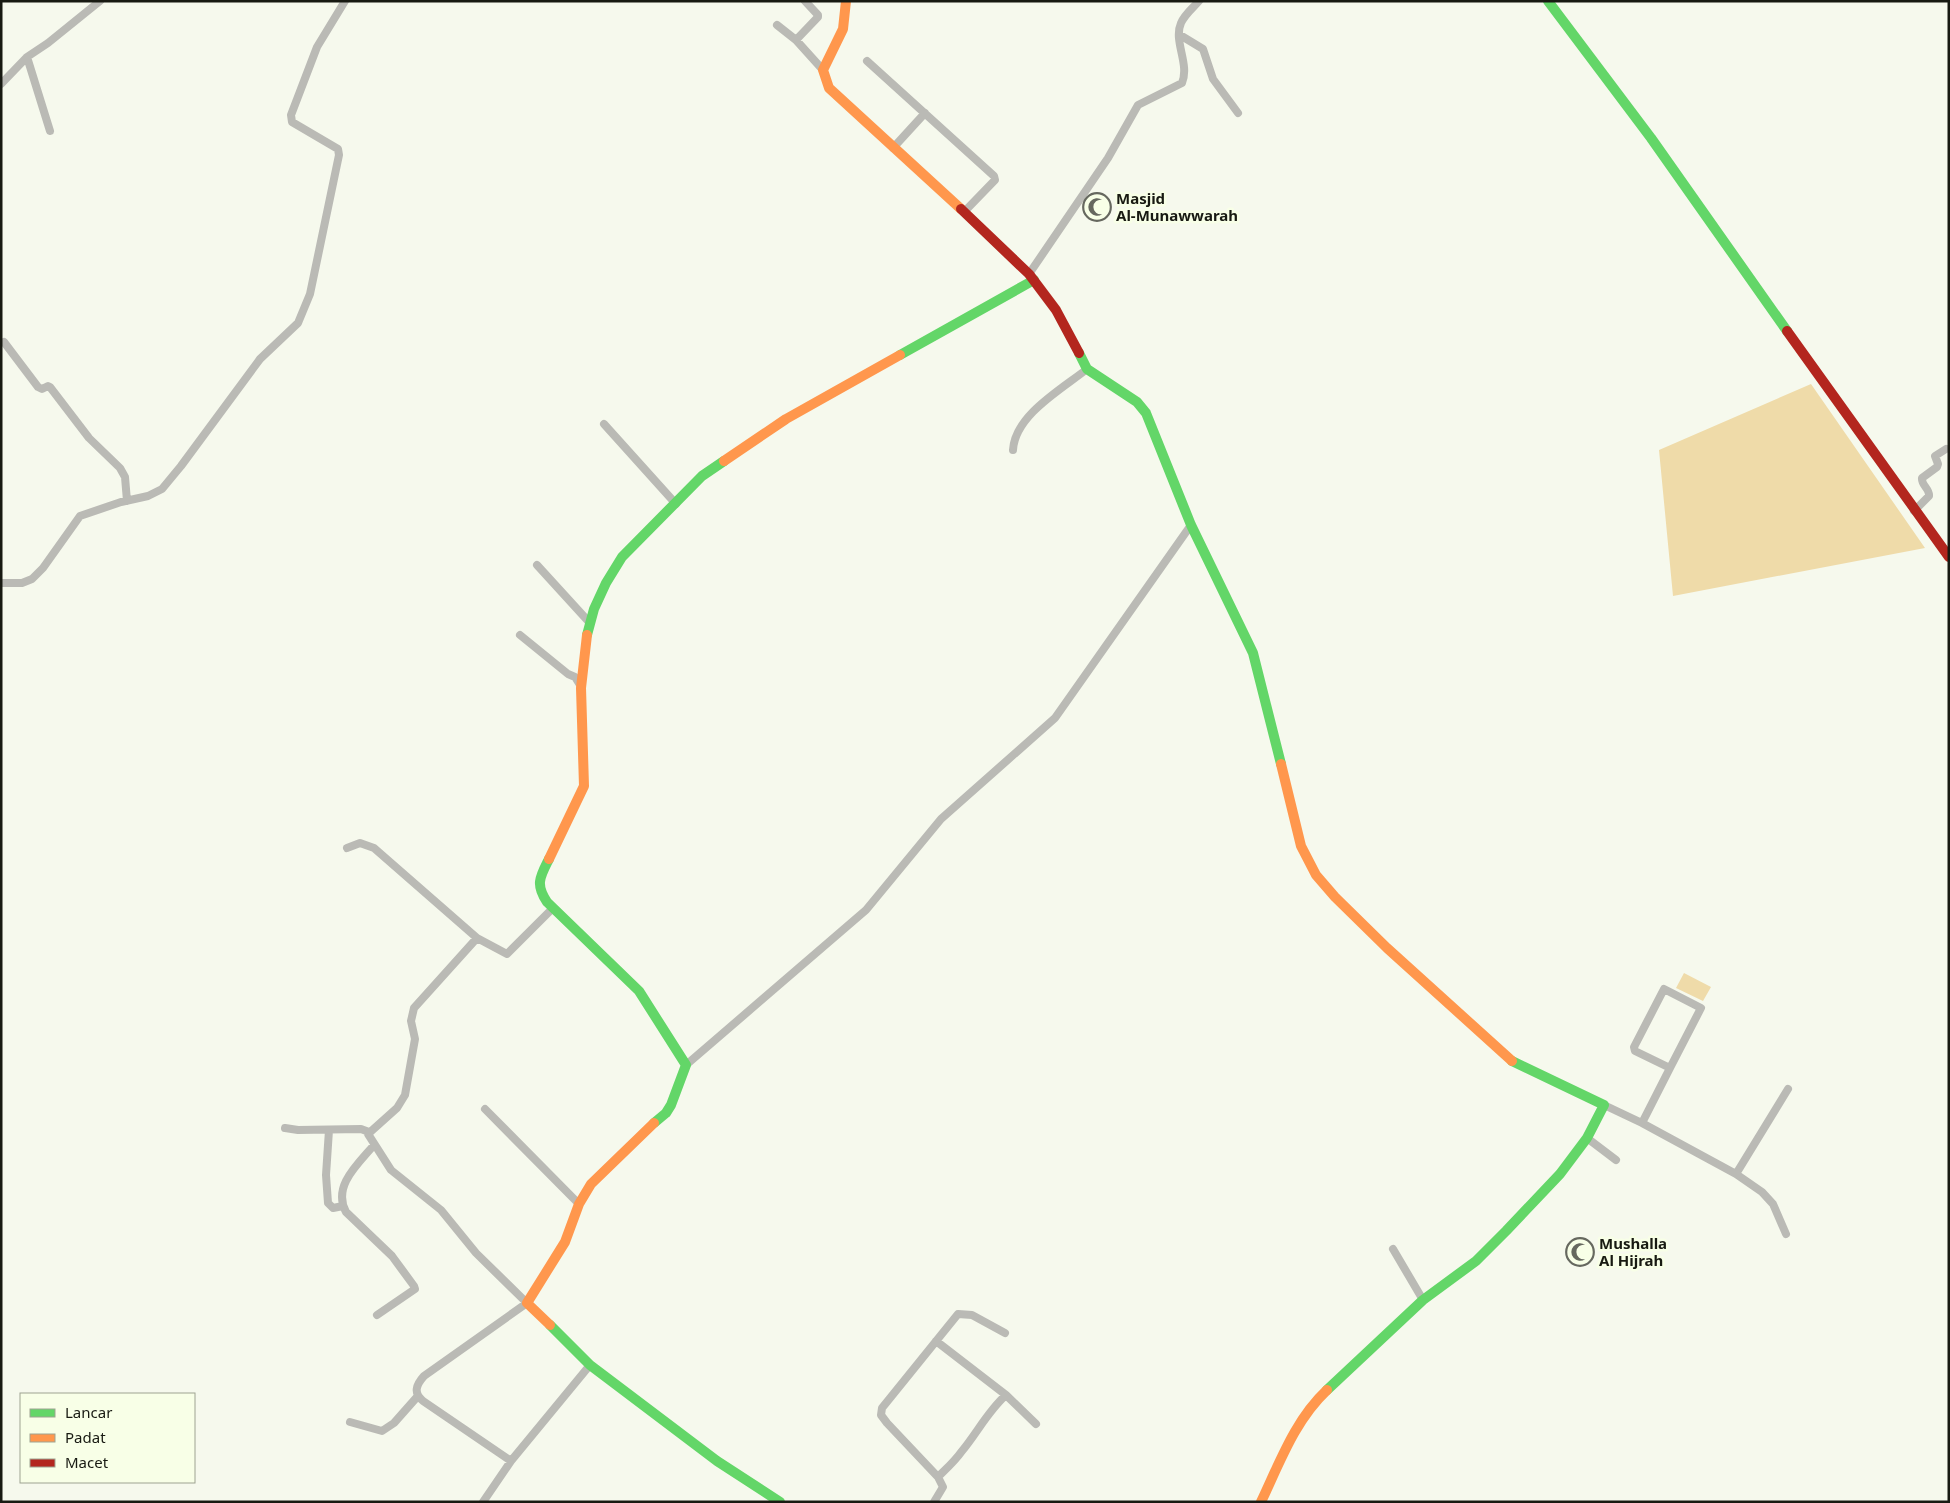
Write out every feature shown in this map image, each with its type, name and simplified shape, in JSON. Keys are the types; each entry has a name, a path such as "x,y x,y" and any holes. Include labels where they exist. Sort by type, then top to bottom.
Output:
{"street":[{"path":"1,84 27,57 48,43 100,1"},
{"path":"1,583 22,583 32,579 43,568 77,519 127,501 148,496 162,489 260,358 301,318 310,294 339,155 338,149 292,122 291,115 317,47 345,1"},
{"path":"796,40 818,17 818,14 805,1"},
{"path":"823,70 844,30 847,16 846,1"},
{"path":"686,1065 634,986 552,909 540,890 541,876 582,792 584,782 580,685 589,622 603,586 622,557 702,476 786,419 1031,277 1108,158 1138,105 1182,83 1185,72 1180,25 1199,1"},
{"path":"1548,1 1620,94 1809,360 1886,473 1949,557"},
{"path":"777,25 796,40 823,70 833,93 964,212 1031,277 1056,310 1088,369 1142,407 1191,524 1256,661 1301,846 1316,875 1330,892 1387,948 1515,1063 1642,1123 1736,1174 1769,1198 1777,1211 1786,1234"},
{"path":"1180,35 1203,49 1214,79 1238,113"},
{"path":"27,57 50,131"},
{"path":"867,61 995,178 964,212"},
{"path":"894,148 925,113"},
{"path":"4,342 38,387 42,389 50,387 89,438 120,468 125,477 127,501"},
{"path":"1013,450 1016,434 1027,418 1088,369"},
{"path":"604,424 676,504"},
{"path":"1914,511 1929,496 1922,478 1937,467 1938,464 1935,456 1946,449"},
{"path":"511,1461 417,1397 418,1383 424,1376 526,1303 565,1242 579,1204 591,1184 599,1174 670,1108 686,1065 866,910 941,819 1055,718 1191,524"},
{"path":"537,565 589,622"},
{"path":"520,635 568,674 575,677 580,685"},
{"path":"347,848 360,843 374,848 477,938 506,954 552,909"},
{"path":"477,938 414,1008 411,1021 415,1039 405,1095 397,1108 370,1132 368,1137 391,1170 441,1210 476,1253 590,1365 717,1461 780,1502"},
{"path":"1642,1123 1701,1008 1664,989 1634,1047 1635,1051 1670,1068"},
{"path":"1736,1174 1788,1089"},
{"path":"1261,1502 1296,1428 1312,1404 1423,1300 1482,1256 1548,1188 1587,1138 1604,1105"},
{"path":"485,1109 579,1204"},
{"path":"285,1128 298,1130 361,1129 370,1132"},
{"path":"329,1130 326,1175 328,1203 332,1208 343,1206"},
{"path":"1587,1138 1616,1160"},
{"path":"374,1146 345,1181 342,1190 343,1206 346,1212 392,1256 414,1286 414,1291 377,1315"},
{"path":"1393,1249 1423,1300"},
{"path":"934,1502 943,1487 938,1478 886,1423 881,1415 882,1408 958,1314 972,1315 1005,1333"},
{"path":"936,1341 1006,1395 1036,1424"},
{"path":"483,1502 511,1461 590,1365"},
{"path":"938,1478 961,1453 986,1420 992,1408 1006,1395"},
{"path":"350,1422 382,1431 394,1423 417,1397"}],"shaded area":[{"path":"1811,384 1925,548 1673,596 1659,450"},
{"path":"1684,973 1711,987 1703,1001 1676,988"}],"traffic: fast":[{"path":"1548,1 1651,138 1787,331"},
{"path":"900,355 1034,280"},
{"path":"1079,353 1087,369 1137,402 1146,413 1191,525 1253,653 1281,764"},
{"path":"587,635 594,609 606,583 622,557 702,476 724,461"},
{"path":"549,859 540,881 543,896 639,991 686,1065 671,1105 666,1113 654,1123"},
{"path":"1327,1390 1423,1300 1476,1261 1560,1174 1587,1138 1604,1105 1512,1061"},
{"path":"550,1325 590,1365 717,1461 780,1502"}],"traffic: slow":[{"path":"846,1 843,29 823,70 829,88 961,209"},
{"path":"724,461 786,419 900,355"},
{"path":"549,859 584,786 581,688 587,635"},
{"path":"1281,764 1301,846 1316,875 1335,897 1387,948 1512,1061"},
{"path":"550,1325 527,1303 565,1242 579,1204 591,1184 654,1123"},
{"path":"1261,1502 1297,1428 1327,1390"}],"traffic: jam":[{"path":"961,209 1029,274 1056,310 1079,353"},
{"path":"1787,331 1949,557"}],"place":[{"name":"Masjid Al-Munawwarah","path":"1097,207"},
{"name":"Mushalla Al Hijrah","path":"1580,1252"}]}
